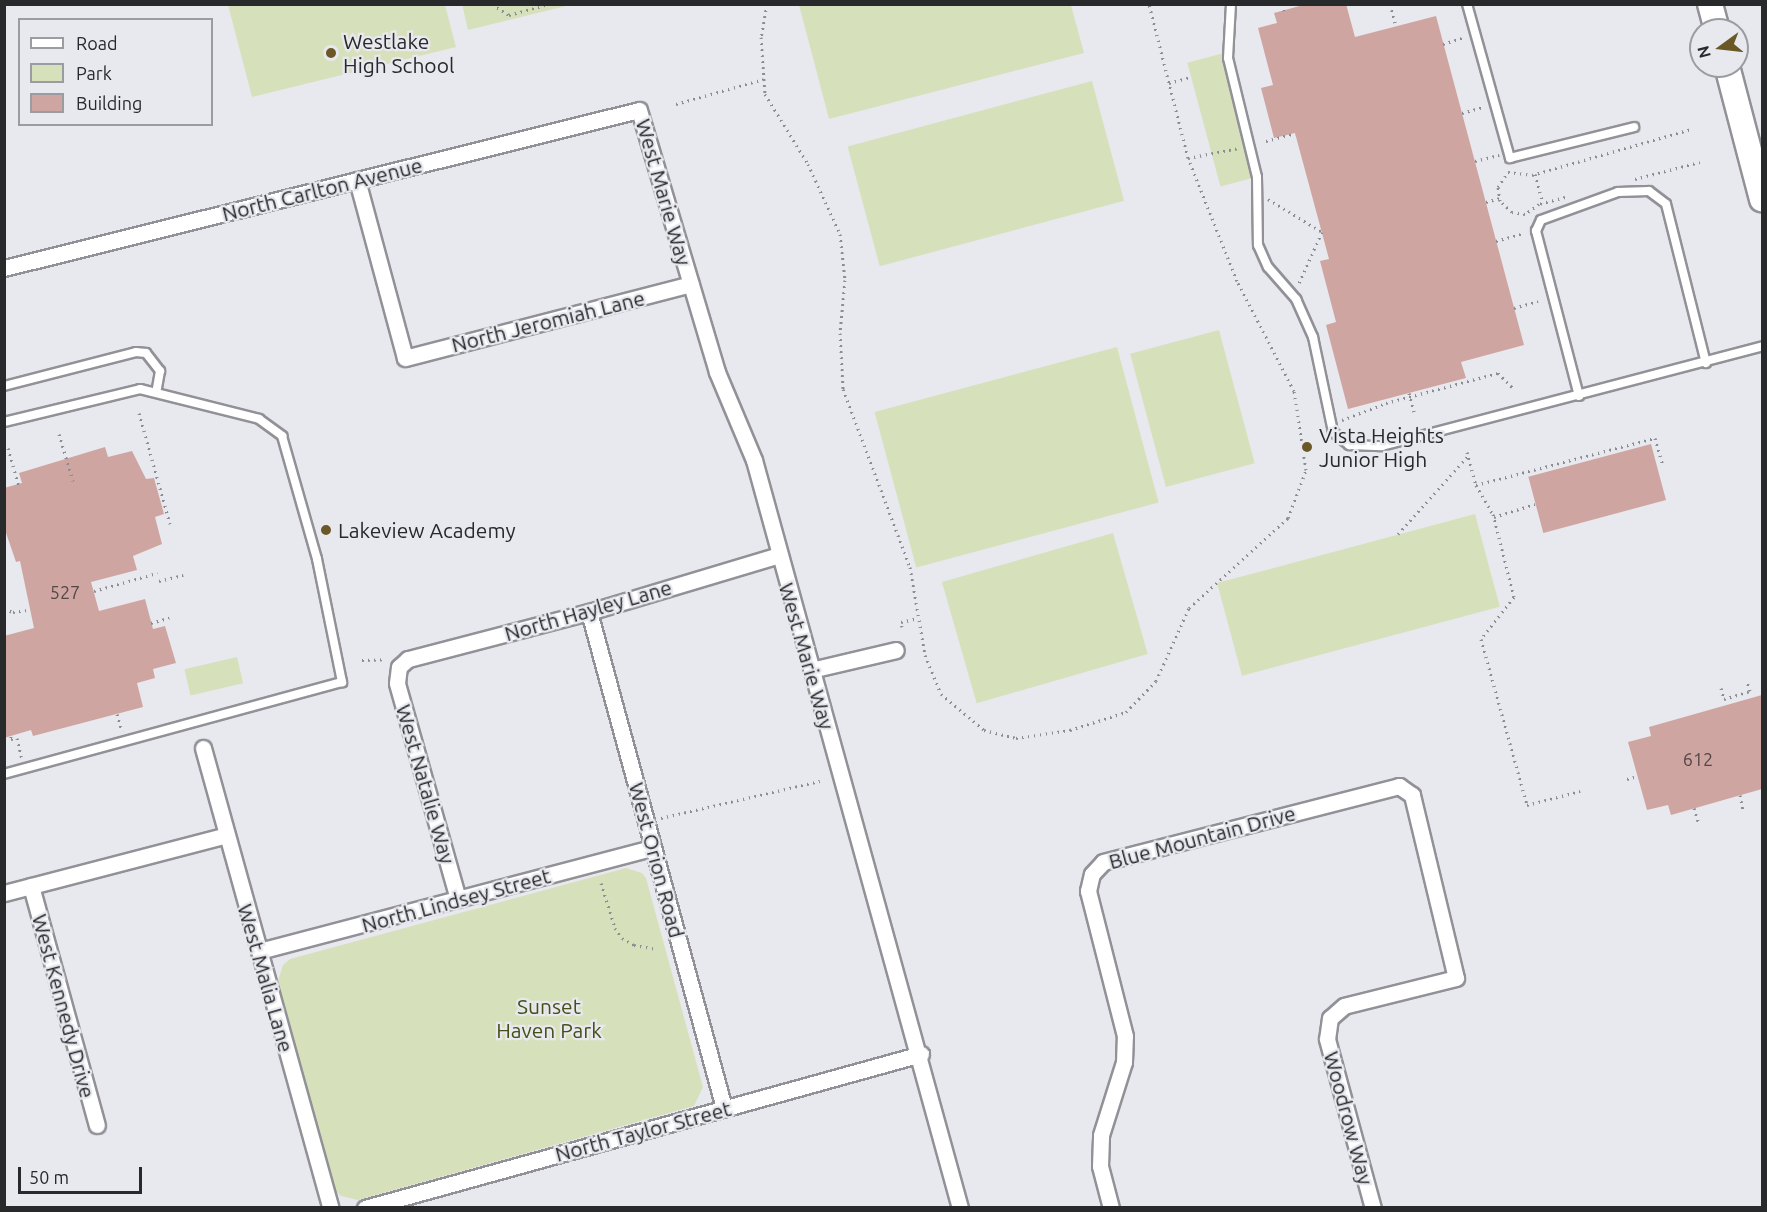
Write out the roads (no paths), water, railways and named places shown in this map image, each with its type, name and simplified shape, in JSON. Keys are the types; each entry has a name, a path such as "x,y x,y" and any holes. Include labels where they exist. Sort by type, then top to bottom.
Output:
{"main road":[{"path":"1729,78 1762,199"}],"street":[{"name":"North Carlton Avenue","path":"4,268 639,110"},
{"name":"West Marie Way","path":"639,110 717,372 754,460 811,670 921,1054 960,1208"},
{"name":"North Jeromiah Lane","path":"357,180 405,358 691,284"},
{"name":"North Hayley Lane","path":"395,663 589,612 779,555"},
{"name":"West Orion Road","path":"589,612 724,1108"},
{"path":"811,670 896,650"},
{"name":"West Natalie Way","path":"395,663 397,683 458,899"},
{"name":"West Malia Lane","path":"203,748 331,1208"},
{"name":"Blue Mountain Drive","path":"1111,1208 1100,1166 1101,1135 1124,1062 1125,1036 1088,891 1092,874 1103,862 1385,787 1405,789"},
{"name":"Woodrow Way","path":"1373,1208 1327,1039 1330,1018 1344,1006 1456,978 1412,795 1405,789"},
{"path":"4,893 226,835"},
{"name":"North Lindsey Street","path":"259,951 653,848"},
{"name":"West Kennedy Drive","path":"31,886 97,1125"},
{"name":"North Taylor Street","path":"365,1208 921,1054"}],"lane":[{"path":"1231,4 1228,58 1250,147 1258,192 1258,245 1268,267 1293,296 1313,337 1333,432 1349,445 1382,446 1706,363 1762,346"},
{"path":"1467,4 1510,158 1634,127"},
{"path":"1579,396 1536,231 1541,220 1618,192 1649,191 1666,204 1706,363"},
{"path":"4,386 136,352 146,353 160,370 156,393"},
{"path":"4,422 127,390 156,393 259,419 282,436 317,559 342,682 4,774"}],"place":[{"name":"Westlake High School","path":"331,53"},
{"name":"Vista Heights Junior High","path":"1307,447"},
{"name":"Lakeview Academy","path":"326,530"}],"park label":[{"name":"Sunset Haven Park","path":"549,1018"}]}
